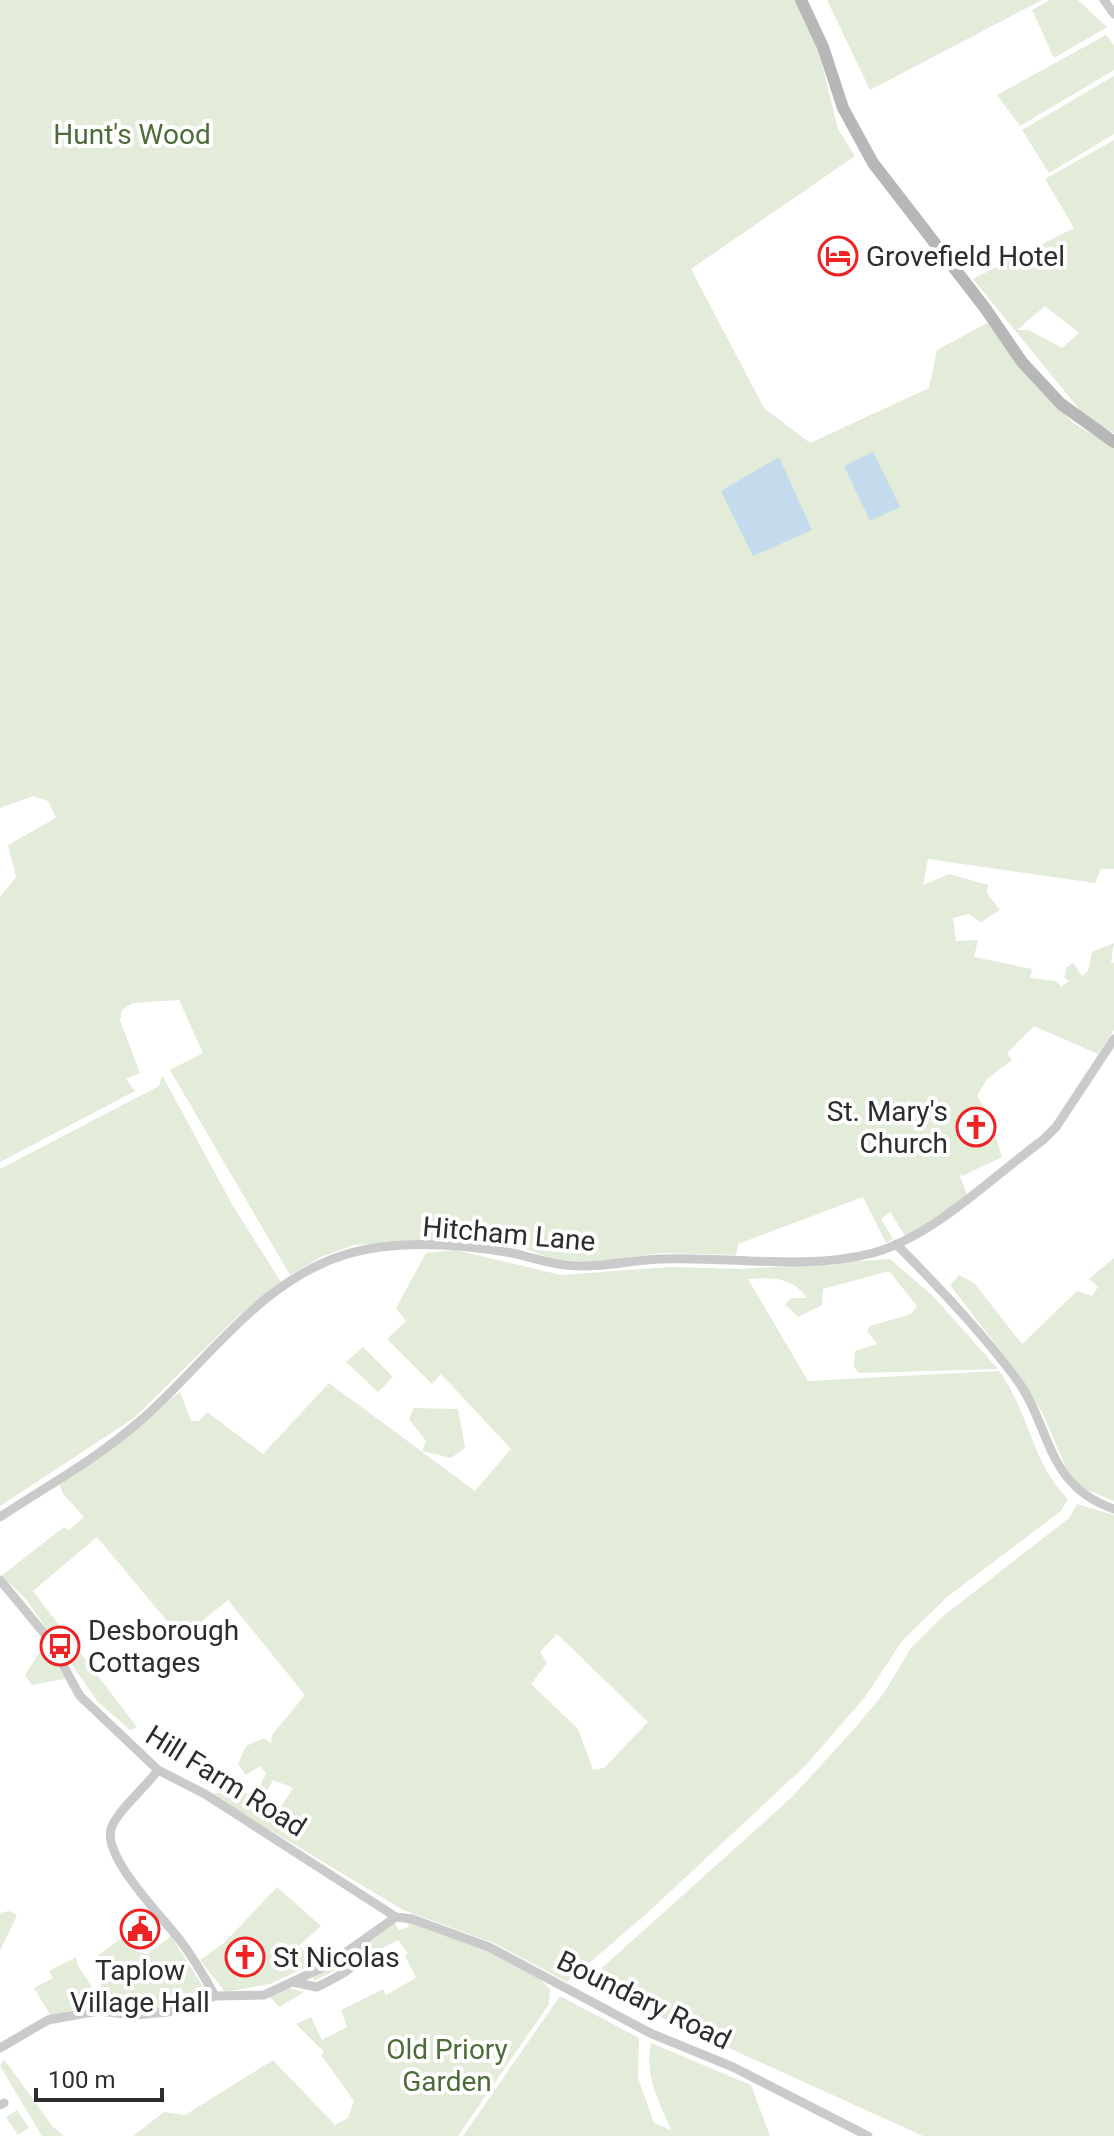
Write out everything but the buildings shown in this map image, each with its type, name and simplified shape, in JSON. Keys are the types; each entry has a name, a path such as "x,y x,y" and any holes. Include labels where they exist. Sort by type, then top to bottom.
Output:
{"street":[{"path":"801,0 823,47 843,108 873,163 985,308 1022,362 1061,404 1114,442"},
{"path":"1104,0 1114,14"},
{"name":"Hitcham Lane","path":"0,1517 140,1421 239,1323 273,1294 342,1256 391,1248 456,1246 564,1265 593,1266 661,1259 839,1259 896,1244 950,1212 1043,1140 1114,1039"},
{"path":"896,1244 946,1293 1017,1380 1063,1471 1080,1495 1114,1509"},
{"name":"Hill Farm Road","path":"0,1580 48,1638 80,1696 158,1770 205,1794 396,1917"},
{"path":"158,1770 118,1816 111,1829 111,1842 141,1893 182,1942 215,1996"},
{"path":"0,2048 48,2020 98,2011 135,2015 168,2012 215,1996 264,1995 328,1965 396,1917"},
{"name":"Boundary Road","path":"396,1917 489,1947 650,2033 733,2067 868,2136"},
{"path":"292,1982 317,1987 355,1966 361,1961 366,1938"}],"green space":[{"name":"Hunt's Wood","path":"0,0 796,0 811,19 838,129 855,156 691,269 764,408 810,443 929,388 937,350 987,323 1073,423 1114,447 1114,869 1101,869 1095,883 928,859 923,885 949,874 988,885 987,893 1000,910 981,922 968,914 953,918 956,941 978,940 974,957 1032,969 1030,978 1056,981 1061,987 1069,981 1064,977 1067,967 1073,963 1082,976 1088,971 1092,952 1114,943 1111,962 1114,963 1114,1030 1098,1054 1034,1026 1007,1053 1012,1060 987,1079 977,1096 989,1115 1002,1157 962,1176 959,1174 967,1194 949,1211 906,1237 890,1212 881,1219 893,1239 886,1243 863,1197 738,1244 736,1255 660,1253 602,1262 556,1260 522,1248 452,1241 354,1245 321,1257 290,1275 170,1070 203,1053 179,1000 133,1003 122,1010 120,1020 140,1073 126,1079 135,1091 0,1162 0,897 16,877 8,845 56,818 48,801 33,796 0,808"},
{"path":"827,0 1042,0 870,90"},
{"path":"1050,0 1078,0 1107,27 1054,58 1032,10"},
{"path":"1106,35 1114,45 1114,70 1020,126 997,95"},
{"path":"1114,76 1114,134 1049,173 1022,130"},
{"path":"1114,140 1114,433 1084,415 973,279 1074,228 1045,179","holes":["1045,306 1079,333 1062,348 1029,330 1017,330"]},
{"path":"162,1075 233,1206 281,1282 236,1318 134,1418 0,1506 0,1169 159,1086"},
{"path":"455,1250 561,1275 671,1267 743,1269 890,1259 933,1296 998,1369 859,1373 854,1367 855,1351 877,1344 867,1331 870,1326 911,1314 917,1306 889,1271 823,1289 822,1305 798,1317 785,1304 792,1298 807,1298 795,1286 773,1279 748,1279 808,1381 999,1371 1017,1403 1046,1470 1068,1499 1061,1511 947,1597 902,1641 865,1697 805,1766 645,1915 567,1982 494,1943 403,1910 212,1795 221,1791 238,1791 278,1812 293,1788 273,1780 266,1793 260,1785 266,1773 260,1766 246,1775 238,1764 246,1746 264,1738 271,1743 272,1735 305,1695 228,1600 187,1633 178,1624 172,1627 97,1537 33,1591 137,1727 130,1730 98,1702 25,1598 1,1576 64,1527 69,1530 84,1517 63,1494 59,1482 180,1392 191,1421 199,1421 207,1412 263,1454 329,1383 475,1491 511,1449 441,1374 432,1384 387,1339 406,1321 396,1308 426,1253","holes":["557,1634 648,1722 604,1768 593,1770 578,1729 531,1684 547,1663 540,1652"]},
{"path":"1114,1258 1114,1501 1080,1487 1066,1468 1043,1414 1020,1376 950,1285 959,1275 974,1283 1022,1344 1077,1291 1092,1296 1098,1287 1089,1279"},
{"path":"363,1347 393,1377 378,1392 346,1362"},
{"path":"414,1408 458,1409 465,1448 451,1458 422,1451 426,1441 409,1419"},
{"path":"1077,1504 1114,1515 1114,2136 923,2136 585,1983 792,1797 884,1693 911,1648 942,1617 1069,1518"},
{"path":"45,1644 65,1679 32,1685 25,1675"},
{"path":"277,1887 321,1926 299,1946 316,1963 270,1984 225,1992 200,1960 225,1942"},
{"path":"9,1911 17,1915 0,1951 0,1913"},
{"name":"Old Priory Garden","path":"407,1920 502,1955 535,1975 550,1989 549,2004 458,2136 133,2136 164,2112 185,2115 273,2060 335,2125 348,2118 354,2101 321,2055 324,2052 296,2024 311,2017 322,2040 347,2027 341,2010 383,1989 386,1995 416,1978 405,1956 408,1954 398,1940 371,1954 368,1943 374,1929 394,1922 399,1930 409,1927"},
{"path":"171,1936 202,1985 189,1999 172,2009 153,2013 135,2012 119,2006 106,1995 98,1978 98,1955 124,1937 134,1951 147,1954"},
{"path":"354,1949 359,1956 354,1961 314,1981 312,1975"},
{"path":"76,1957 92,1988 93,2002 52,2018 34,1988 53,1978 49,1971"},
{"path":"285,1987 304,1992 279,2007 270,1997"},
{"path":"560,1996 639,2038 638,2078 654,2123 671,2130 651,2077 651,2043 751,2085 770,2136 463,2136"},
{"path":"4,2059 53,2127 64,2136 42,2136 0,2066"},
{"path":"17,2110 29,2128 18,2135 6,2117"}],"water":[{"path":"873,452 900,507 870,521 844,466"},
{"path":"779,457 812,530 753,556 721,491"}],"place":[{"name":"Grovefield Hotel","path":"838,256"},
{"name":"St. Mary's Church","path":"976,1127"},
{"name":"Desborough Cottages","path":"60,1646"},
{"name":"Taplow Village Hall","path":"140,1929"},
{"name":"St Nicolas","path":"245,1957"}]}
